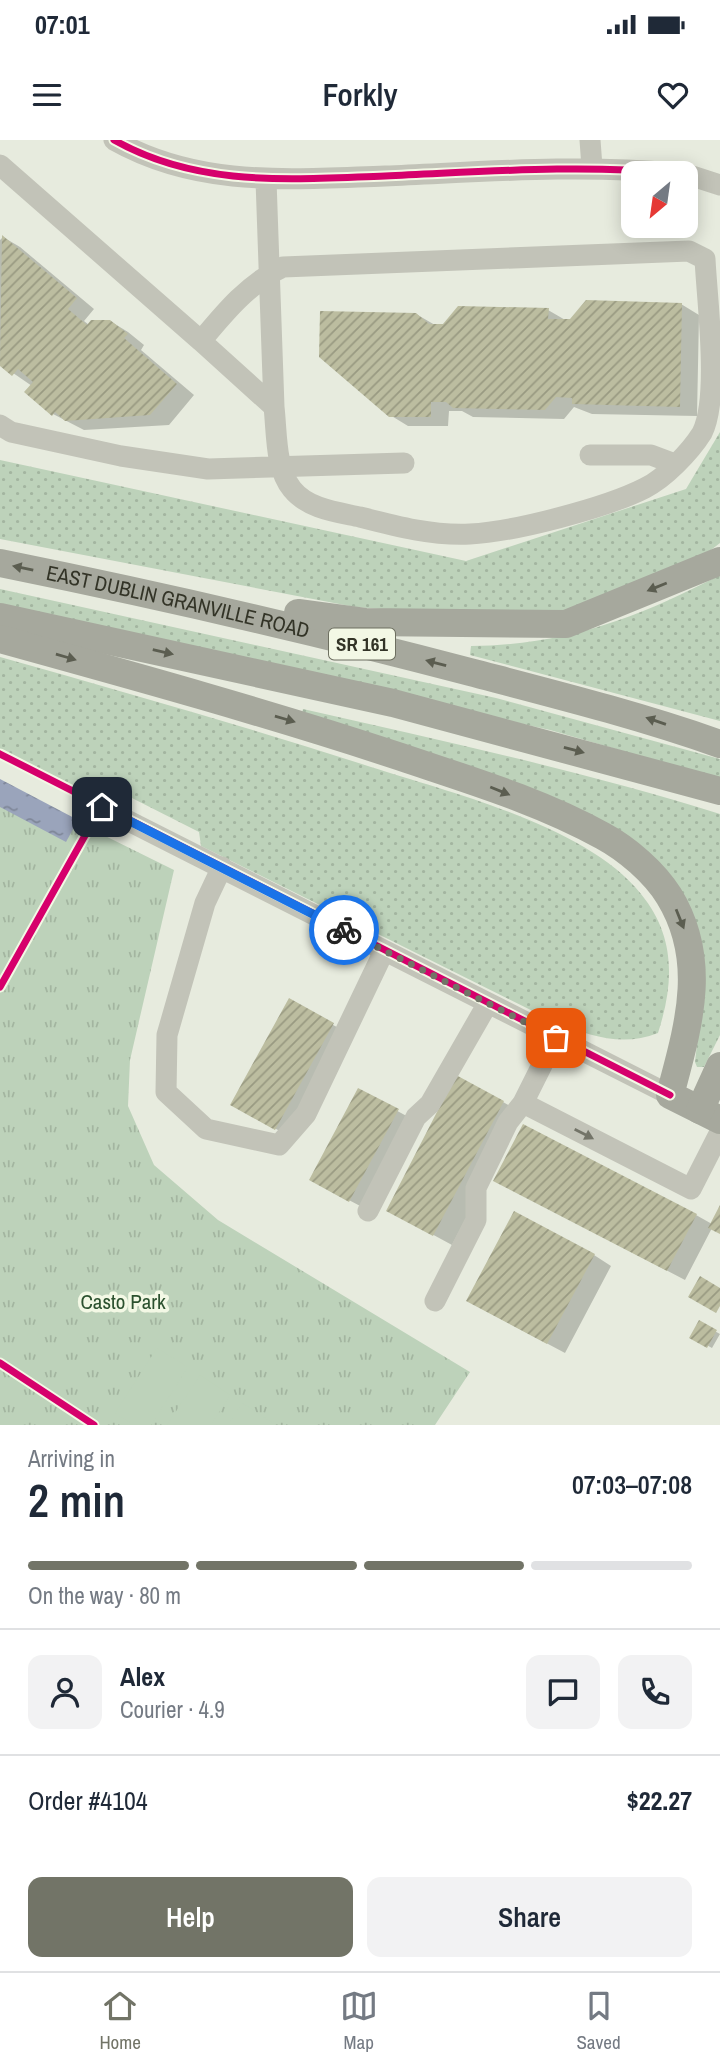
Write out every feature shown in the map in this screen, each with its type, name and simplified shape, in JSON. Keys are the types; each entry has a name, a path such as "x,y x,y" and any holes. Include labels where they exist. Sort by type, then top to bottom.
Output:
{"main road":[{"path":"159,596 365,622 566,624 720,561"},
{"name":"EAST DUBLIN GRANVILLE ROAD","path":"0,563 159,596 403,654 647,718 720,744"},
{"name":"SR 161","path":"0,617 393,703 720,791"},
{"path":"0,639 292,721 489,786 569,819 621,848 668,894 688,940 694,996 670,1095 710,1115 720,1066"}],"street":[{"path":"114,140 135,152 190,171 266,180 592,167 621,169"},
{"path":"590,140 592,167"},
{"path":"0,165 274,407"},
{"path":"698,178 720,185"},
{"path":"201,341 233,303 268,274 283,267 690,251 705,259 713,384 702,432 675,464 646,488 564,516 472,534 444,533 390,524 315,507 292,489 281,465 274,407 268,274 266,180"},
{"path":"0,425 11,432 121,456 208,469 404,463"},
{"path":"590,455 651,455 675,464"},
{"path":"102,807 670,1095"},
{"path":"222,867 205,903 167,1035 166,1092 206,1129 279,1146 306,1115 384,951"},
{"path":"368,1211 416,1117 430,1104 488,1003"},
{"path":"435,1301 476,1220 476,1188 508,1122 523,1103 556,1038"},
{"path":"523,1103 691,1189 720,1132"}],"green space":[{"path":"720,432 720,543 707,553 564,612 504,619 355,607 0,539 0,460 466,561 686,489"},
{"path":"720,575 720,721 470,655 471,646 538,641 600,626 660,604"},
{"path":"0,589 496,698 720,759 720,779 550,730 0,609"},
{"path":"0,657 325,752 478,801 553,831 587,849 617,870 641,894 661,927 669,961 669,978 658,1033 632,1039 607,1038 557,1023 201,846 199,832 126,795 120,804 74,789 0,750"},
{"path":"303,709 565,770 720,814 720,1035 704,1067 697,1067 695,1062 702,1000 648,858 301,716"},
{"name":"Casto Park","path":"0,784 174,870 130,1060 128,1106 154,1165 218,1220 470,1372 435,1425 0,1425"},
{"path":"157,1348 188,1367 151,1425 134,1425 115,1413"},
{"path":"200,1375 230,1395 211,1425 167,1425"},
{"path":"242,1403 273,1423 228,1425"}],"water":[{"path":"0,779 78,820 66,842 0,807"}],"building":[{"path":"2,235 77,298 68,309 87,325 91,320 110,320 128,334 124,338 177,384 150,415 65,421 55,412 52,416 24,392 33,382 18,369 12,376 0,366"},
{"path":"586,300 682,303 680,407 572,404 572,398 556,397 545,410 453,408 446,402 431,402 431,417 389,417 319,357 320,311 416,313 429,324 443,324 458,306 549,308 548,319 570,319"},
{"path":"289,998 334,1023 275,1130 230,1105"},
{"path":"456,1075 504,1101 433,1236 386,1211"},
{"path":"358,1088 399,1109 349,1202 309,1180"},
{"path":"523,1124 697,1214 667,1271 493,1181"},
{"path":"720,1205 720,1234 708,1228"},
{"path":"514,1211 595,1254 547,1344 466,1301"},
{"path":"700,1276 720,1288 720,1306 716,1313 688,1297"},
{"path":"699,1320 717,1330 707,1348 689,1338"}],"cycle path":[{"path":"114,140 179,166 212,173 280,179 565,169 621,170"},
{"path":"0,754 670,1095"},
{"path":"0,987 101,807"},
{"path":"0,1363 94,1425"}],"way so far":[{"path":"344,930 556,1038"}],"route":[{"path":"102,807 344,930"}]}
